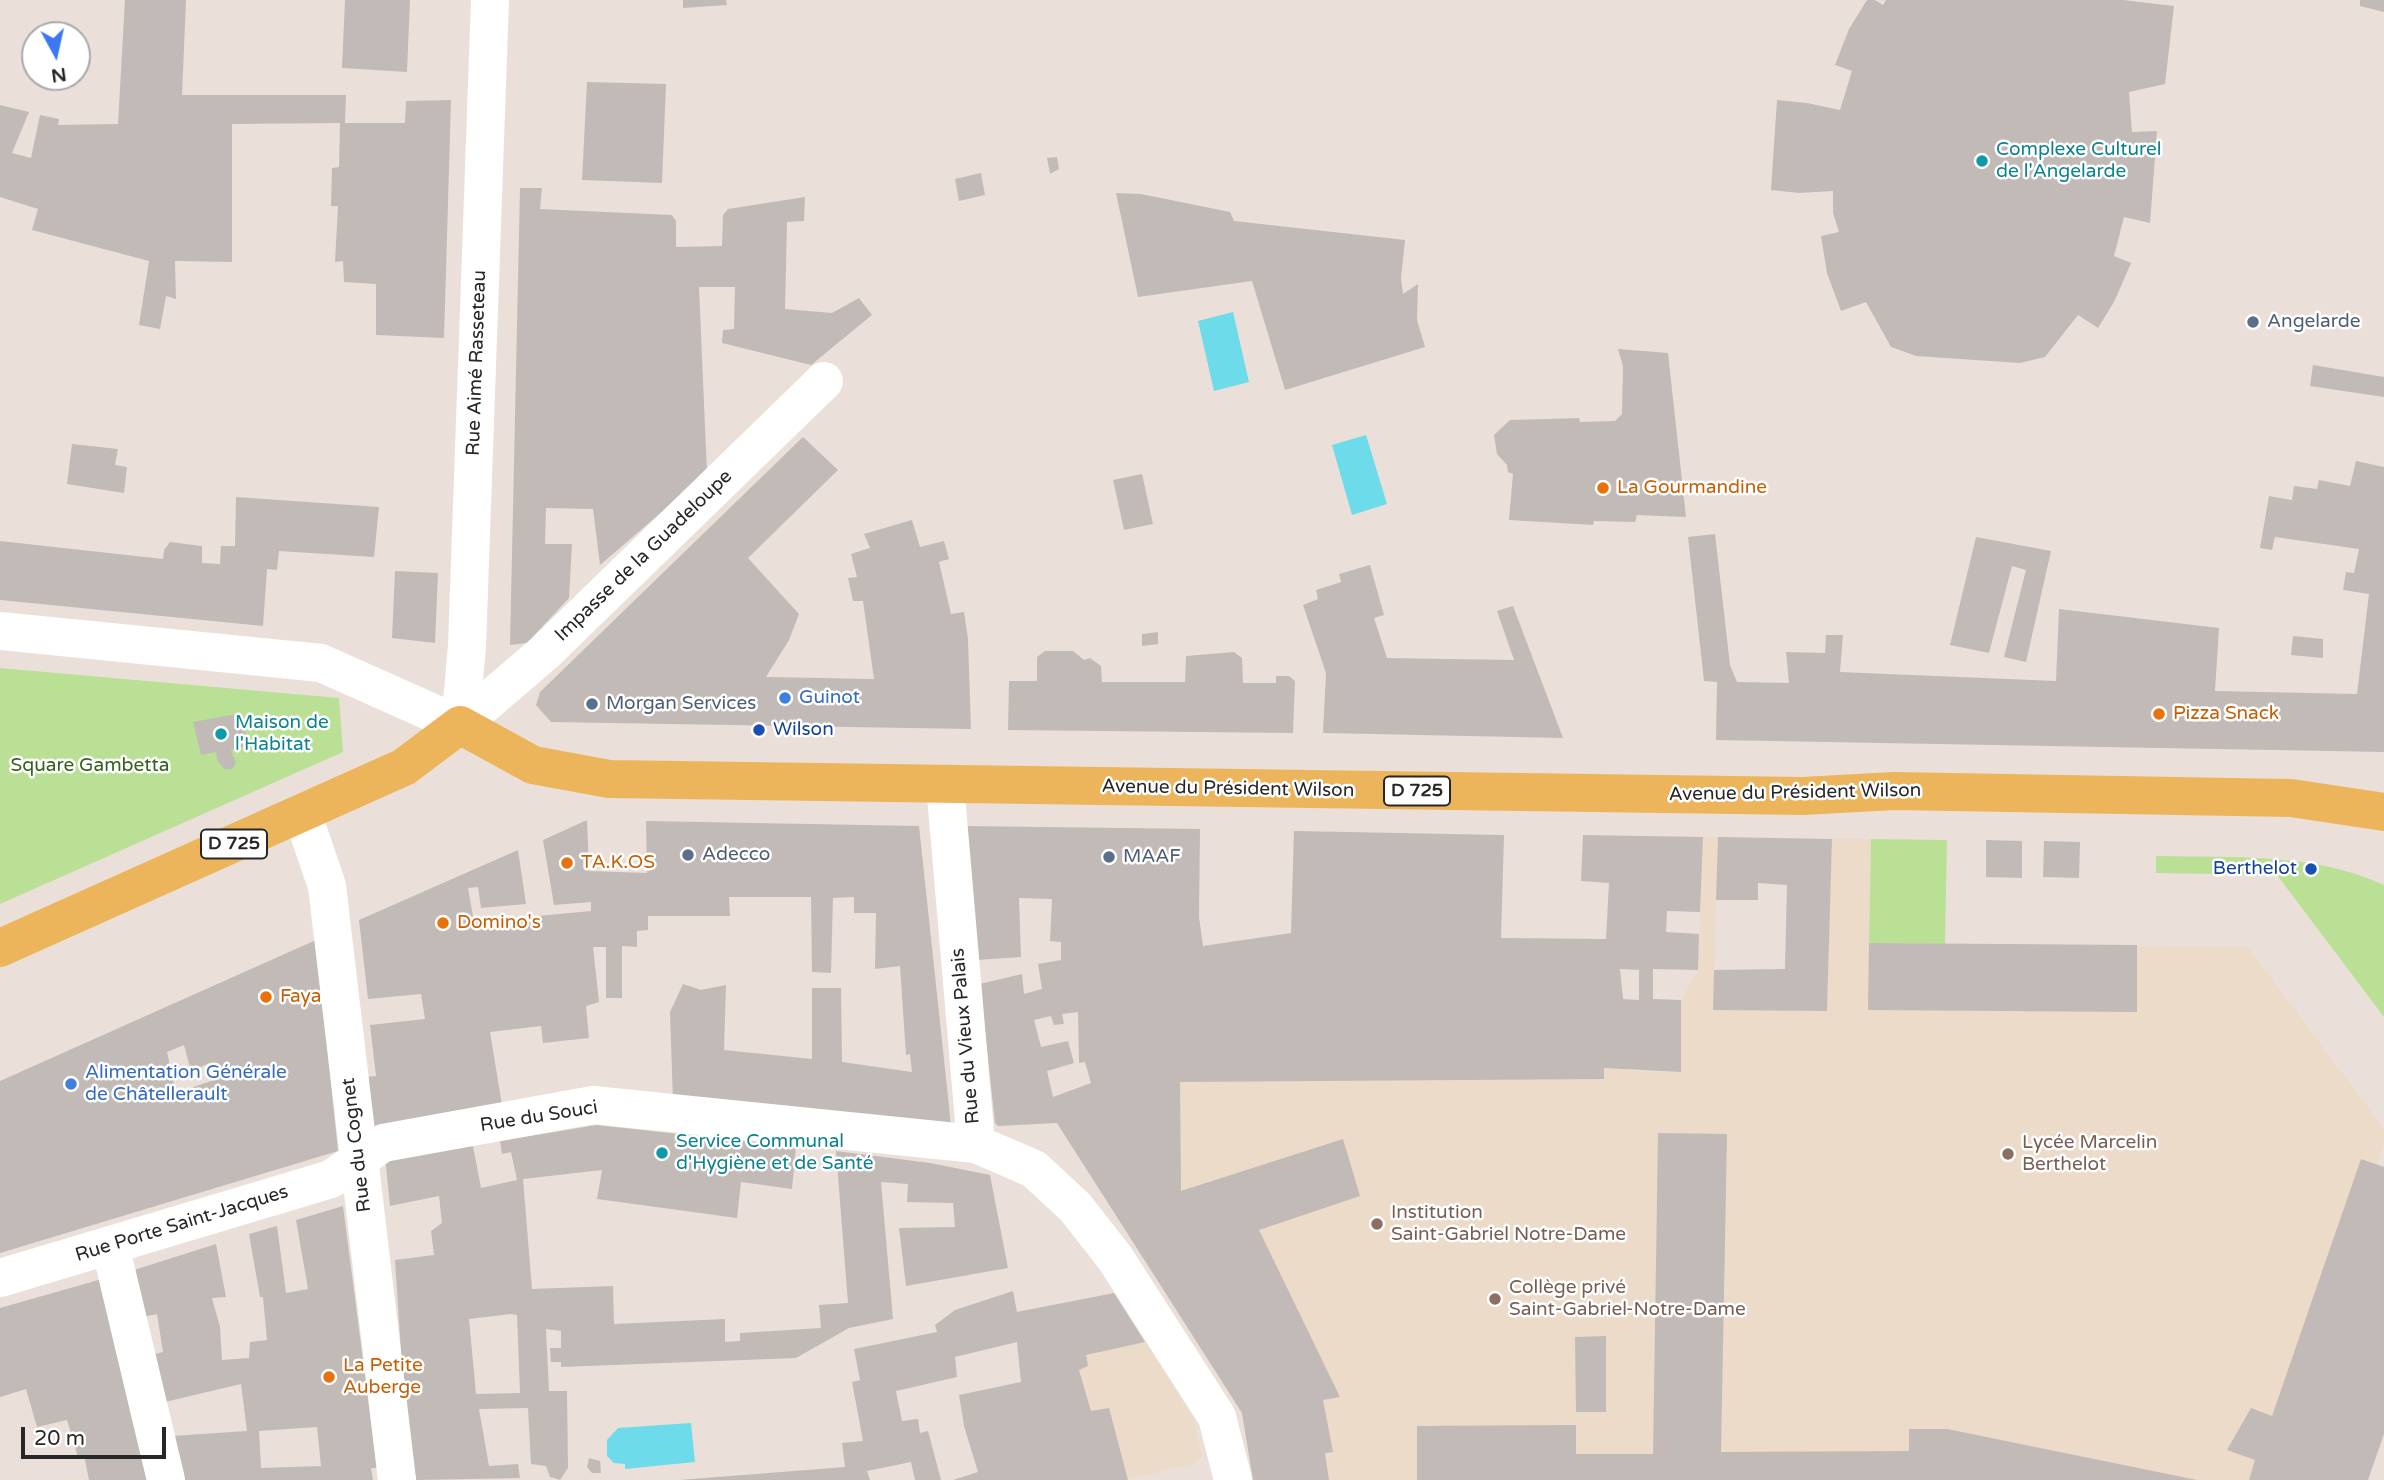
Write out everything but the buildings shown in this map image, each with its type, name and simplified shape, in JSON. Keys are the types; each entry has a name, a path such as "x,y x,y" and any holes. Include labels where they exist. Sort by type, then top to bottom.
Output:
{"main road":[{"name":"Avenue du Président Wilson","path":"460,725 533,765 597,778 1803,796 1905,791 2291,798 2384,812"},
{"name":"D 725","path":"0,948 404,767 460,725"}],"street":[{"name":"Rue Aimé Rasseteau","path":"460,725 467,646 490,0"},
{"name":"Impasse de la Guadeloupe","path":"460,725 544,653 824,381"},
{"path":"0,631 321,663 460,725"},
{"name":"Rue du Vieux Palais","path":"945,784 976,1144 1034,1169 1076,1207 1115,1258 1217,1417 1224,1478"},
{"name":"Rue du Cognet","path":"302,813 327,886 397,1480"},
{"name":"Rue du Souci","path":"359,1158 383,1143 593,1105 976,1144"},
{"name":"Rue Porte Saint-Jacques","path":"0,1278 331,1179 359,1158"},
{"path":"110,1245 166,1480"}],"shaded area":[{"name":"Lycée Marcelin Berthelot","path":"1703,837 1718,837 1713,1009 1827,1011 1832,839 1871,839 1869,943 2248,947 2384,1129 2384,1144 2377,1164 2384,1167 2368,1480 1253,1480 1242,1412 1059,1127 1100,1113 1085,1062 1079,1063 1078,1012 1203,946 1247,939 1606,939 1620,969 1630,1071 1680,1072 1681,1000 1698,970"},
{"path":"1073,1302 1084,1355 1145,1342 1193,1418 1202,1456 1195,1463 1127,1480 1014,1312"}],"green space":[{"name":"Square Gambetta","path":"0,668 339,698 343,752 0,904"},
{"path":"1871,839 1947,840 1945,944 1869,943"},
{"path":"2156,856 2243,857 2301,862 2357,874 2384,885 2384,1017 2277,875 2156,873"}],"water":[{"path":"1233,312 1249,382 1214,391 1198,321"},
{"path":"1366,435 1387,504 1352,515 1332,445"},
{"path":"691,1423 695,1462 625,1469 625,1464 614,1463 607,1456 607,1440 618,1428"}],"place":[{"name":"Complexe Culturel de l'Angelarde","path":"1982,161"},
{"name":"Angelarde","path":"2253,322"},
{"name":"La Gourmandine","path":"1603,488"},
{"name":"Guinot","path":"785,698"},
{"name":"Morgan Services","path":"592,704"},
{"name":"Pizza Snack","path":"2159,714"},
{"name":"Wilson","path":"759,730"},
{"name":"Maison de l'Habitat","path":"221,734"},
{"name":"Adecco","path":"688,855"},
{"name":"MAAF","path":"1109,857"},
{"name":"TA.K.OS","path":"567,863"},
{"name":"Berthelot","path":"2311,869"},
{"name":"Domino's","path":"443,923"},
{"name":"Faya","path":"266,997"},
{"name":"Alimentation Générale de Châtellerault","path":"71,1084"},
{"name":"Service Communal d'Hygiène et de Santé","path":"662,1153"},
{"name":"Lycée Marcelin Berthelot","path":"2008,1154"},
{"name":"Institution Saint-Gabriel Notre-Dame","path":"1377,1224"},
{"name":"Collège privé Saint-Gabriel-Notre-Dame","path":"1495,1299"},
{"name":"La Petite Auberge","path":"329,1377"}]}
